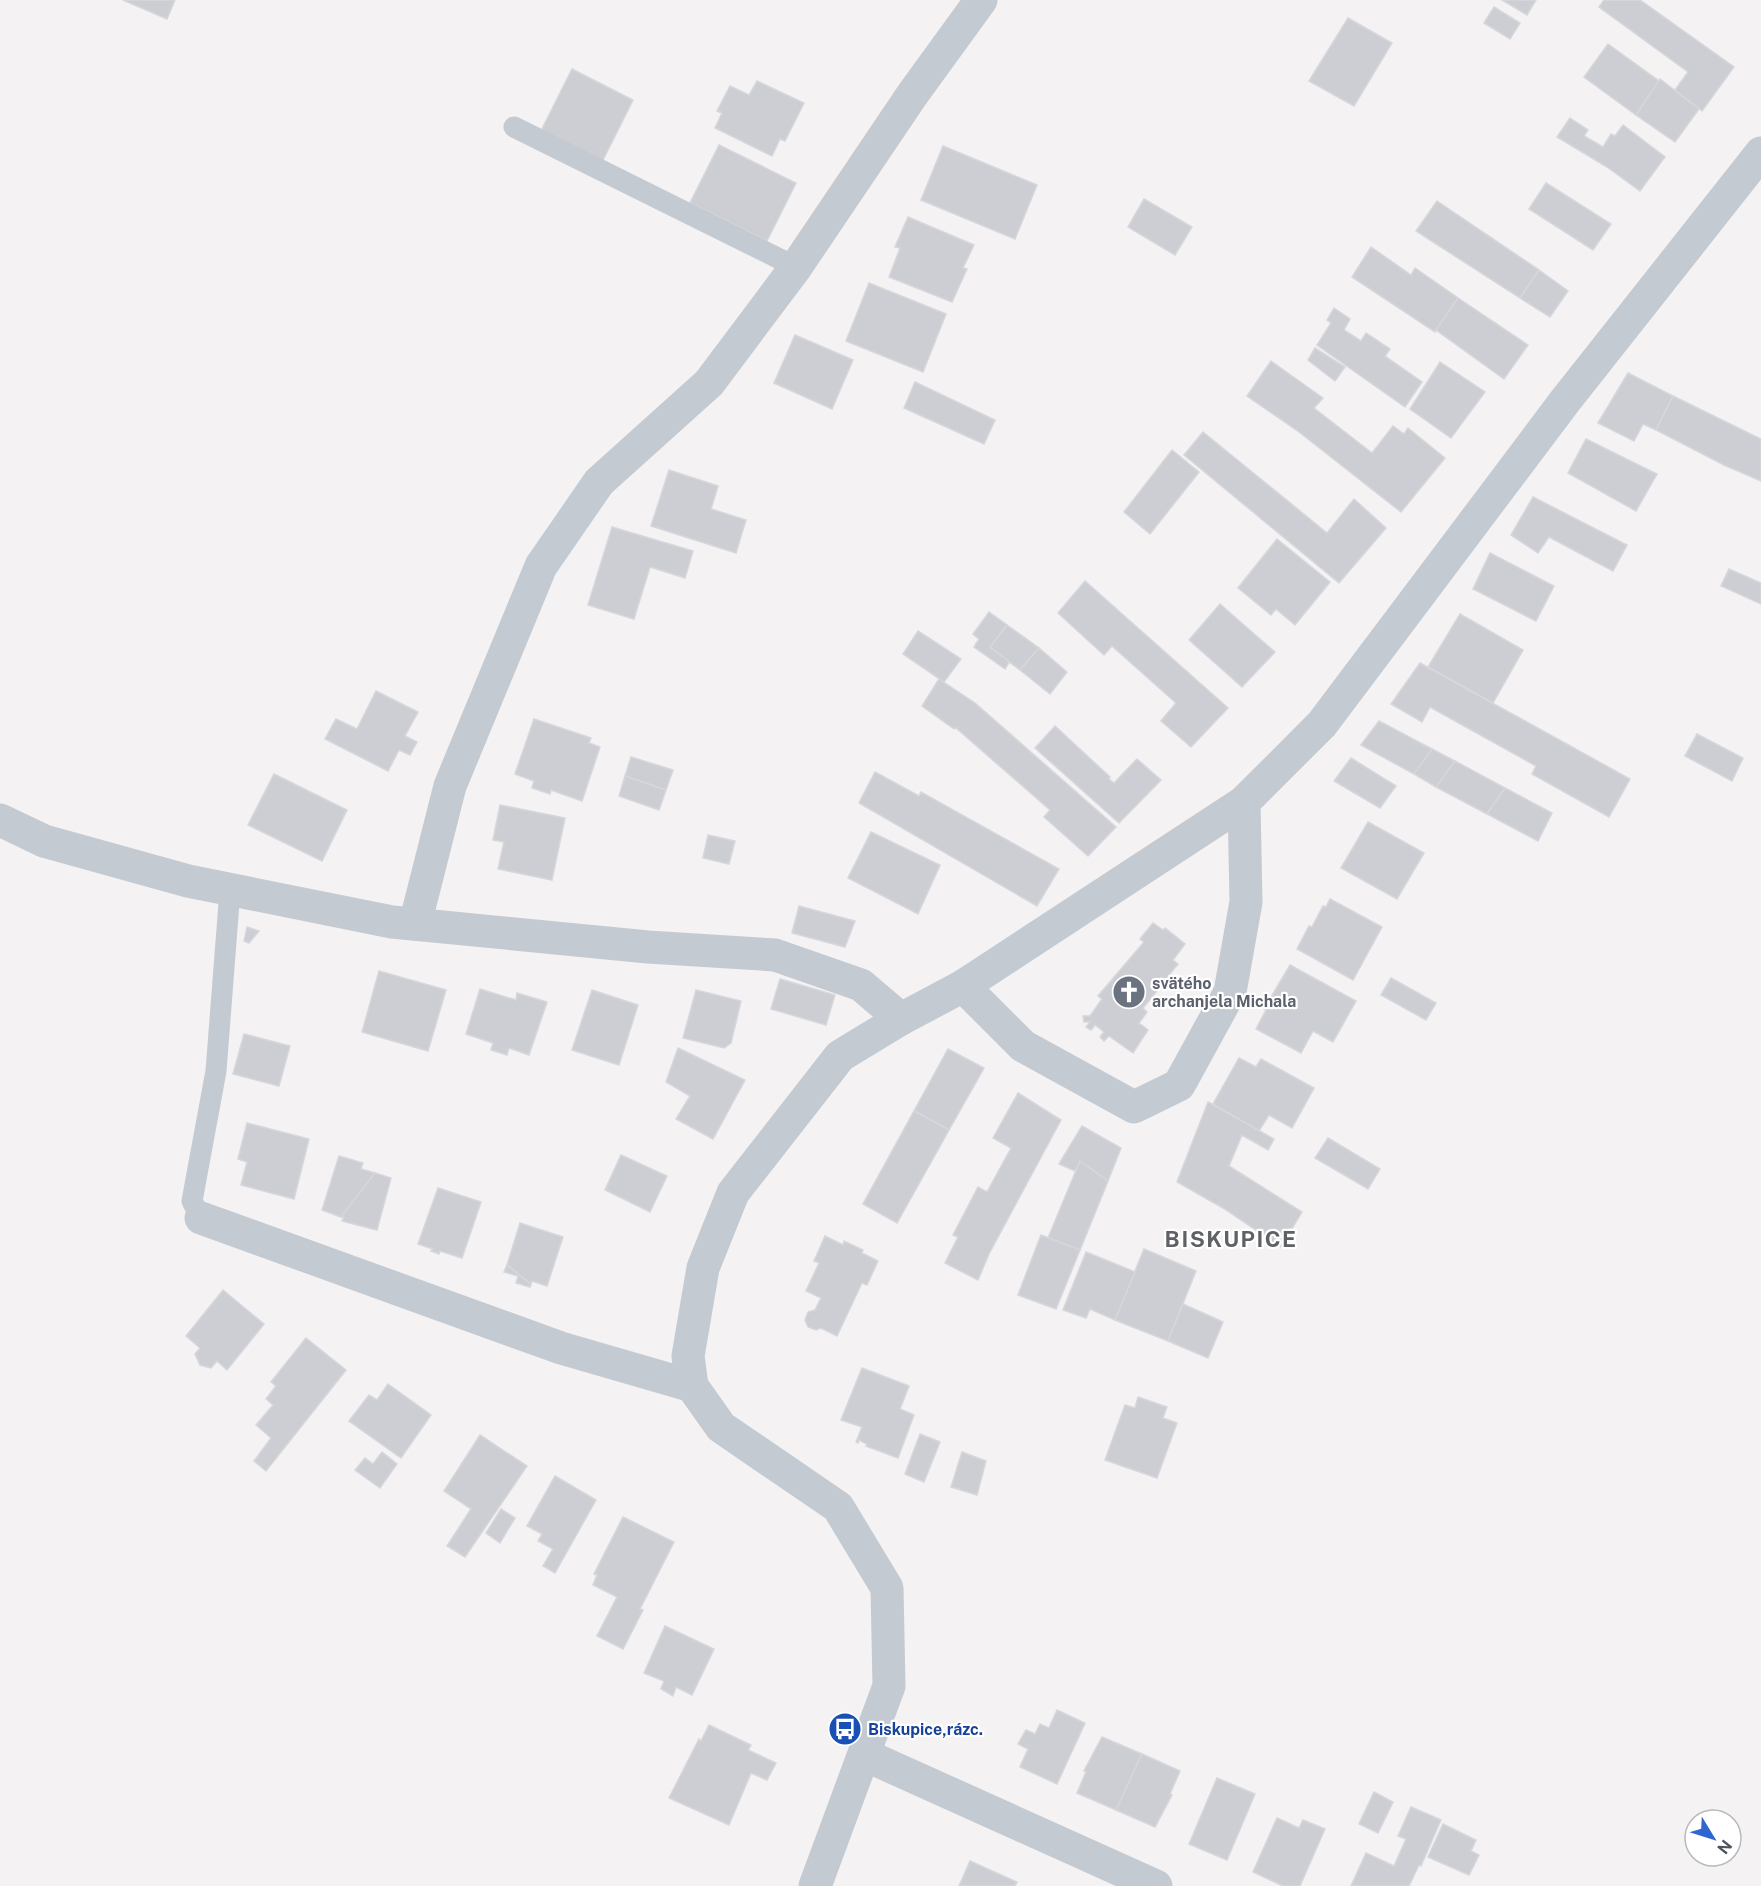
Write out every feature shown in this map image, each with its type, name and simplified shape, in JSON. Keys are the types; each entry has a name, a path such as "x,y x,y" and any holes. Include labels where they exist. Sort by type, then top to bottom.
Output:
{"street":[{"path":"414,924 450,786 541,566 599,482 709,383 796,267 912,95 981,0"},
{"path":"815,1886 889,1686 886,1588 838,1507 721,1427 692,1386 688,1356 703,1268 734,1193 840,1056 901,1018 963,986 1244,801 1322,724 1565,401 1761,153"},
{"path":"963,986 1023,1046 1134,1107 1179,1085 1230,992 1246,902 1244,801"},
{"path":"0,820 44,841 188,881 392,922 648,947 775,955 861,985 901,1018"},
{"path":"201,1218 561,1348 692,1386"},
{"path":"865,1755 1156,1886"}],"lane":[{"path":"513,127 796,267"},
{"path":"201,1218 192,1201 216,1071 230,890"}],"building":[{"path":"123,0 175,0 167,19"},
{"path":"1502,0 1536,0 1527,15"},
{"path":"1604,0 1640,0 1734,67 1702,111 1675,90 1688,72 1599,7"},
{"path":"1494,7 1520,23 1510,39 1484,23"},
{"path":"1348,18 1392,43 1354,106 1309,81"},
{"path":"1608,44 1659,81 1636,115 1584,77"},
{"path":"572,69 633,100 601,164 540,133"},
{"path":"1660,79 1699,109 1675,142 1636,115"},
{"path":"757,81 804,103 785,141 780,139 772,156 715,128 722,113 717,111 730,86 749,95"},
{"path":"1570,118 1588,130 1584,136 1603,147 1611,134 1615,136 1623,125 1665,157 1640,191 1607,167 1557,137"},
{"path":"719,145 796,183 767,241 690,203"},
{"path":"943,146 1037,185 1015,239 921,200"},
{"path":"1546,183 1611,224 1593,250 1529,209"},
{"path":"1144,199 1192,227 1175,255 1128,227"},
{"path":"1437,201 1539,270 1520,298 1416,231"},
{"path":"908,217 974,245 963,268 967,269 952,302 889,277 900,248 895,247"},
{"path":"1371,247 1411,275 1415,268 1458,298 1435,332 1352,277"},
{"path":"1539,270 1568,291 1550,317 1520,298"},
{"path":"869,283 946,314 923,372 846,341"},
{"path":"1458,298 1528,345 1504,379 1436,330"},
{"path":"1334,308 1350,319 1344,330 1361,341 1366,333 1390,349 1385,356 1422,382 1405,407 1317,345 1331,323 1327,320"},
{"path":"795,335 853,360 832,409 774,383"},
{"path":"1315,348 1345,367 1335,381 1308,360"},
{"path":"1271,361 1323,398 1314,408 1372,453 1393,426 1404,434 1408,428 1445,458 1401,512 1299,432 1247,396"},
{"path":"1440,362 1485,392 1451,438 1410,409"},
{"path":"1628,373 1673,396 1656,430 1643,424 1634,441 1598,423"},
{"path":"915,382 995,420 984,444 904,408"},
{"path":"1673,396 1761,439 1761,481 1656,430"},
{"path":"1203,432 1327,533 1354,499 1386,528 1339,583 1184,455"},
{"path":"1586,439 1657,474 1636,511 1568,473"},
{"path":"1172,450 1199,472 1150,534 1124,512"},
{"path":"669,470 718,486 711,509 746,520 736,553 651,526"},
{"path":"1533,497 1627,545 1613,571 1549,537 1538,553 1511,535"},
{"path":"612,527 693,551 685,578 650,567 634,619 588,605"},
{"path":"1277,539 1330,582 1295,625 1276,609 1271,615 1238,588"},
{"path":"1490,553 1554,586 1536,621 1473,589"},
{"path":"1729,569 1761,583 1761,604 1721,586"},
{"path":"1085,581 1228,708 1191,747 1161,721 1176,703 1112,646 1104,655 1058,613"},
{"path":"1220,604 1275,652 1242,687 1189,640"},
{"path":"989,612 1007,625 990,647 1010,661 1005,669 974,647 979,639 973,634"},
{"path":"1460,614 1523,650 1493,703 1428,667"},
{"path":"1007,625 1039,648 1020,670 990,647"},
{"path":"918,631 961,659 944,682 903,654"},
{"path":"1039,648 1067,672 1050,694 1020,670"},
{"path":"1420,663 1630,779 1609,817 1532,774 1536,766 1430,707 1422,722 1391,704"},
{"path":"939,679 975,703 1116,827 1088,856 1044,817 1050,810 956,728 954,729 922,706"},
{"path":"376,691 418,712 405,736 417,742 410,755 399,750 388,771 325,739 336,719 357,729"},
{"path":"534,719 591,738 589,743 600,747 582,801 551,790 550,794 532,788 534,781 515,774"},
{"path":"1379,721 1432,749 1414,774 1361,745"},
{"path":"1055,726 1114,783 1137,759 1161,780 1119,823 1035,748"},
{"path":"1697,734 1743,758 1732,781 1685,756"},
{"path":"1432,749 1455,761 1436,787 1414,774"},
{"path":"631,757 673,770 666,790 625,776"},
{"path":"1351,758 1396,786 1380,808 1334,781"},
{"path":"1455,761 1505,788 1487,814 1436,787"},
{"path":"875,772 919,796 921,792 1059,869 1037,906 859,803"},
{"path":"274,774 347,810 322,861 248,825"},
{"path":"625,776 666,790 659,810 619,796"},
{"path":"1505,788 1552,813 1538,841 1487,814"},
{"path":"500,805 565,818 552,880 498,869 504,842 493,840"},
{"path":"1368,822 1424,853 1397,899 1341,868"},
{"path":"871,832 940,865 918,914 848,878"},
{"path":"708,835 735,841 729,864 703,858"},
{"path":"1330,899 1382,927 1353,980 1297,949 1309,926 1312,927 1323,906 1326,907"},
{"path":"799,906 855,921 845,947 792,933"},
{"name":"svätého archanjela Michala","path":"1153,923 1163,930 1165,928 1185,944 1173,960 1178,964 1165,980 1167,982 1143,1008 1147,1012 1139,1023 1148,1030 1133,1053 1109,1036 1104,1041 1100,1037 1104,1032 1095,1025 1091,1030 1086,1027 1090,1022 1084,1022 1083,1016 1090,1016 1102,999 1098,996 1144,942 1140,939"},
{"path":"247,927 259,931 249,943 244,941"},
{"path":"1290,965 1356,1001 1333,1042 1313,1031 1301,1053 1256,1029 1266,1010 1264,1009"},
{"path":"379,971 446,990 428,1051 362,1032"},
{"path":"1391,978 1436,1003 1426,1020 1381,995"},
{"path":"780,979 835,995 826,1025 771,1009"},
{"path":"480,989 516,1000 517,993 547,1002 529,1055 509,1048 507,1055 491,1050 493,1043 466,1034"},
{"path":"592,990 638,1005 619,1065 572,1050"},
{"path":"696,990 741,1001 731,1043 724,1048 683,1038"},
{"path":"244,1034 290,1046 279,1086 233,1074"},
{"path":"678,1048 745,1080 713,1139 676,1119 690,1096 666,1082"},
{"path":"948,1049 984,1068 949,1130 914,1111"},
{"path":"1239,1058 1256,1067 1261,1059 1314,1088 1292,1128 1269,1115 1259,1131 1213,1104"},
{"path":"1018,1093 1061,1120 989,1254 978,1280 945,1263 958,1237 953,1235 978,1187 987,1192 1011,1148 993,1138"},
{"path":"1208,1102 1274,1139 1268,1150 1242,1135 1229,1166 1302,1212 1281,1247 1223,1208 1177,1182"},
{"path":"914,1111 949,1130 897,1223 863,1204"},
{"path":"247,1123 309,1139 294,1199 241,1185 247,1162 238,1159"},
{"path":"1082,1126 1121,1148 1108,1181 1080,1161 1075,1171 1059,1164"},
{"path":"1328,1138 1380,1169 1368,1189 1315,1158"},
{"path":"621,1155 667,1176 650,1212 605,1190"},
{"path":"339,1156 363,1163 361,1169 375,1173 341,1217 322,1210"},
{"path":"1080,1161 1108,1181 1080,1250 1048,1238"},
{"path":"375,1173 391,1178 377,1230 342,1221 344,1217 341,1217"},
{"path":"438,1188 481,1202 462,1258 440,1251 439,1254 431,1251 433,1249 418,1244"},
{"path":"520,1223 563,1237 547,1286 532,1281 531,1284 507,1265"},
{"path":"1041,1235 1080,1250 1056,1309 1018,1295"},
{"path":"825,1236 843,1245 844,1241 863,1250 862,1253 878,1261 867,1285 862,1283 837,1336 821,1328 816,1330 808,1327 805,1320 808,1312 815,1310 821,1298 806,1291 819,1263 814,1261"},
{"path":"1144,1249 1196,1271 1168,1341 1115,1320"},
{"path":"1086,1252 1135,1272 1115,1320 1090,1309 1086,1318 1063,1310"},
{"path":"507,1265 531,1284 530,1287 516,1283 518,1276 504,1272"},
{"path":"223,1290 264,1324 227,1370 217,1361 211,1368 200,1365 195,1354 200,1348 186,1336"},
{"path":"1183,1304 1223,1322 1208,1358 1168,1341"},
{"path":"306,1338 346,1370 266,1471 254,1461 271,1438 256,1425 273,1405 266,1399 276,1386 271,1382"},
{"path":"862,1368 909,1386 900,1409 914,1415 898,1458 866,1446 867,1444 859,1440 858,1443 856,1442 862,1427 841,1420"},
{"path":"388,1384 431,1415 401,1458 349,1421 369,1395 377,1400"},
{"path":"1138,1397 1167,1407 1163,1418 1177,1423 1157,1478 1105,1460 1125,1405 1135,1408"},
{"path":"920,1434 940,1442 924,1482 905,1474"},
{"path":"480,1435 527,1466 465,1557 447,1546 471,1509 444,1491"},
{"path":"382,1452 397,1464 380,1488 355,1470 365,1458 373,1464"},
{"path":"962,1452 986,1461 977,1495 951,1487"},
{"path":"555,1476 596,1500 555,1573 543,1566 553,1549 538,1541 542,1534 527,1526"},
{"path":"501,1509 515,1518 500,1543 486,1533"},
{"path":"623,1517 674,1542 640,1609 643,1610 623,1649 597,1636 617,1597 593,1585 597,1575 594,1574"},
{"path":"665,1626 714,1649 692,1695 676,1687 673,1696 661,1689 664,1681 644,1673"},
{"path":"1057,1710 1085,1723 1057,1784 1020,1767 1028,1749 1018,1744 1026,1730 1035,1734 1040,1724 1049,1728"},
{"path":"709,1725 751,1745 748,1750 776,1763 767,1780 751,1773 729,1825 669,1798 699,1739 701,1741"},
{"path":"1102,1737 1142,1754 1116,1810 1077,1793 1086,1772 1084,1771"},
{"path":"1142,1754 1180,1771 1170,1794 1172,1795 1155,1827 1116,1810"},
{"path":"1217,1778 1255,1794 1227,1860 1189,1844"},
{"path":"1374,1792 1393,1802 1378,1833 1359,1824"},
{"path":"1411,1807 1441,1820 1421,1866 1419,1865 1409,1886 1351,1886 1366,1853 1394,1866 1406,1839 1398,1836"},
{"path":"1277,1818 1299,1828 1303,1820 1325,1829 1300,1886 1283,1886 1253,1872"},
{"path":"1443,1824 1476,1840 1471,1851 1479,1855 1469,1875 1428,1857"},
{"path":"970,1861 1017,1882 1015,1886 959,1886"}],"place":[{"name":"svätého archanjela Michala","path":"1129,992"},
{"name":"Biskupice,rázc.","path":"845,1729"}],"district":[{"name":"BISKUPICE","path":"1231,1239"}]}
